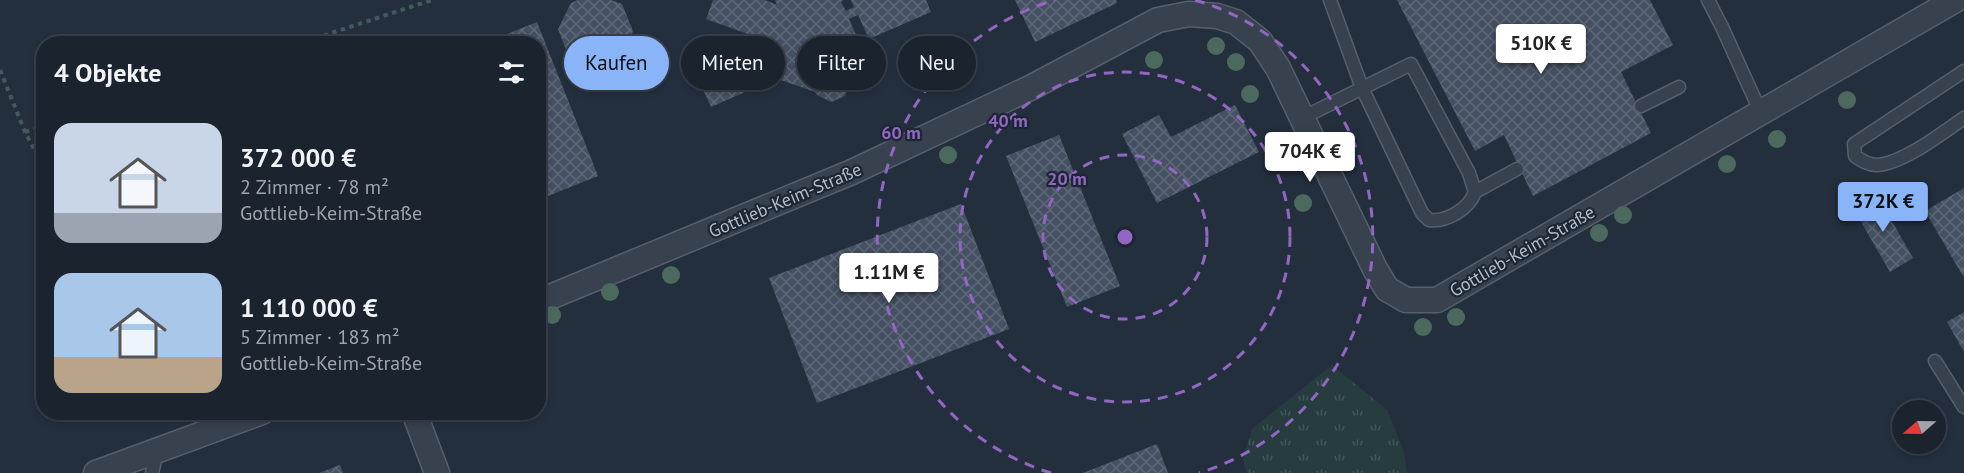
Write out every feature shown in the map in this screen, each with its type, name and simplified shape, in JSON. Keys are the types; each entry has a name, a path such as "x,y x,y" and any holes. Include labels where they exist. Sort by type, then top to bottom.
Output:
{"street":[{"name":"Gottlieb-Keim-Straße","path":"546,299 852,172 1032,87 1158,20 1189,14 1217,16 1236,22 1260,41 1278,68 1387,290 1406,300 1437,300 1955,0"},
{"path":"96,473 155,462 245,420"},
{"path":"417,420 437,473"}],"lane":[{"path":"1330,0 1362,88 1422,213 1429,220 1439,221 1471,203 1476,192 1517,169"},
{"path":"1708,0 1761,113"},
{"path":"1302,118 1411,64 1469,173 1476,192"},
{"path":"1964,71 1854,144 1855,156 1863,162 1877,165 1894,160 1929,144 1964,118"},
{"path":"1641,106 1680,87"},
{"path":"1935,361 1964,407"}],"path":[{"path":"322,36 432,0"},
{"path":"0,70 36,153"},
{"path":"25,132 36,129"}],"green space":[{"path":"1332,365 1387,410 1404,452 1407,473 1247,473 1243,459 1252,429"}],"building":[{"path":"578,0 611,0 622,4 633,31 631,36 564,36 564,45 558,29 571,3"},
{"path":"713,0 765,0 777,5 775,0 843,0 841,2 846,11 854,7 851,0 926,0 931,12 876,36 868,36 858,15 849,19 856,36 797,36 797,86 785,81 785,36 753,36 706,19"},
{"path":"1015,0 1116,0 1117,3 1035,42"},
{"path":"1397,0 1650,0 1673,45 1621,72 1651,133 1533,196 1504,135 1475,151"},
{"path":"537,22 543,36 502,36"},
{"path":"546,45 598,176 546,197"},
{"path":"703,90 750,90 711,107"},
{"path":"809,90 847,90 845,96 831,102"},
{"path":"1235,105 1259,152 1157,203 1122,134 1159,115 1171,137"},
{"path":"1059,135 1120,286 1067,307 1006,156"},
{"path":"1964,188 1964,278 1925,211"},
{"path":"1877,195 1913,258 1890,272 1853,208"},
{"path":"961,204 1009,329 817,403 769,278"},
{"path":"1964,312 1964,352 1947,322"},
{"path":"1157,444 1168,473 1083,473"},
{"path":"340,465 343,473 319,473"}]}
